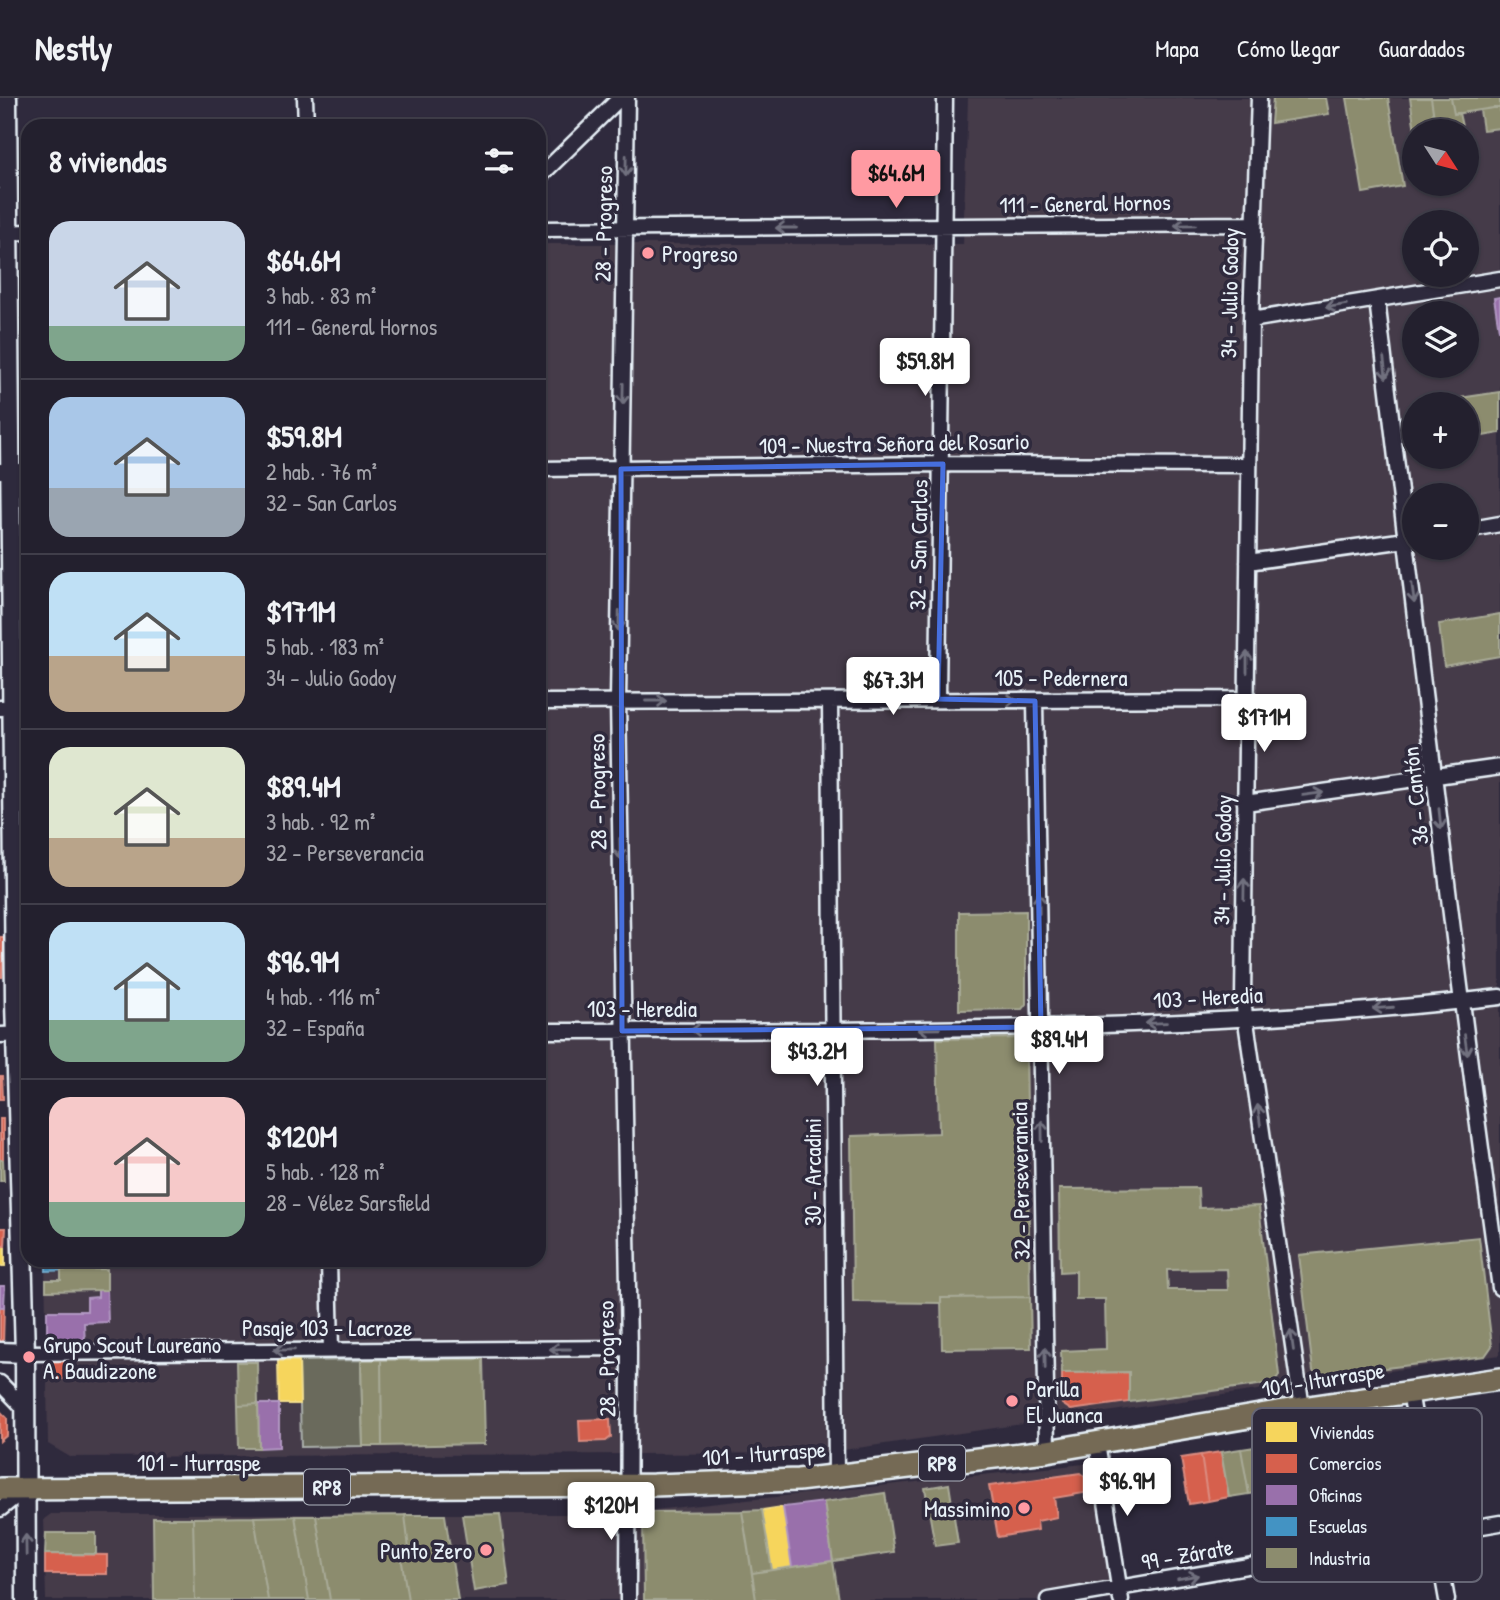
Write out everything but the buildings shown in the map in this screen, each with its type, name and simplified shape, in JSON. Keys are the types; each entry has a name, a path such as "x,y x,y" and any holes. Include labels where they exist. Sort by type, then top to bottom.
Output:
{"main road":[{"name":"101 - Iturraspe","path":"1302,1408 1500,1379"},
{"name":"101 - Iturraspe","path":"25,1489 751,1482 1047,1451 1252,1417"},
{"name":"RP8","path":"0,1489 25,1489"}],"street":[{"path":"7,98 4,233 13,471 15,1035 21,1226"},
{"path":"305,98 306,119"},
{"path":"546,170 620,98"},
{"name":"28 - Progreso","path":"627,98 618,701 629,1348 628,1600"},
{"name":"32 - San Carlos","path":"938,699 943,464 945,98"},
{"name":"34 - Julio Godoy","path":"1259,98 1251,320 1245,1019 1302,1408"},
{"name":"111 - General Hornos","path":"546,229 1253,224"},
{"path":"1251,320 1500,279"},
{"name":"36 - Cantón","path":"1377,300 1402,483"},
{"name":"109 - Nuestra Señora del Rosario","path":"546,469 943,464 1249,465"},
{"path":"1479,528 1500,524"},
{"path":"1248,562 1402,540"},
{"name":"36 - Cantón","path":"1412,560 1460,1002 1500,1288"},
{"name":"105 - Pedernera","path":"546,702 1247,699"},
{"name":"30 - Arcadini","path":"830,701 836,1475"},
{"name":"32 - Perseverancia","path":"1035,701 1047,1451"},
{"path":"1245,803 1500,767"},
{"name":"103 - Heredia","path":"546,1031 1041,1027 1245,1019 1500,998"},
{"path":"22,1267 26,1410 26,1600"},
{"path":"330,1267 331,1350"},
{"name":"Pasaje 103 - Lacroze","path":"25,1353 629,1348"},
{"path":"0,1352 25,1353"},
{"path":"0,1383 26,1410"},
{"path":"1410,1392 1413,1408"},
{"path":"1097,1443 1120,1594"},
{"path":"0,1509 25,1489"},
{"name":"99 - Zárate","path":"1482,1526 1500,1523"},
{"name":"99 - Zárate","path":"1048,1600 1120,1594 1252,1569"},
{"path":"1443,1582 1447,1600"}],"highlighted area":[{"path":"943,464 938,699 1035,701 1041,1027 622,1031 621,469"}],"shaded area":[{"path":"968,98 1500,98 1500,1355 823,1453 70,1457 48,1444 45,1267 546,1267 546,244 963,244"},
{"path":"1093,1463 1116,1600 46,1600 44,1519 51,1514 616,1514"}],"green space":[{"path":"361,1360 363,1446 301,1447 299,1361"}],"place":[{"name":"Progreso","path":"648,253"},
{"name":"Grupo Scout Laureano A. Baudizzone","path":"29,1357"},
{"name":"Parilla El Juanca","path":"1012,1401"},
{"name":"Massimino","path":"1024,1508"},
{"name":"Punto Zero","path":"486,1550"}]}
